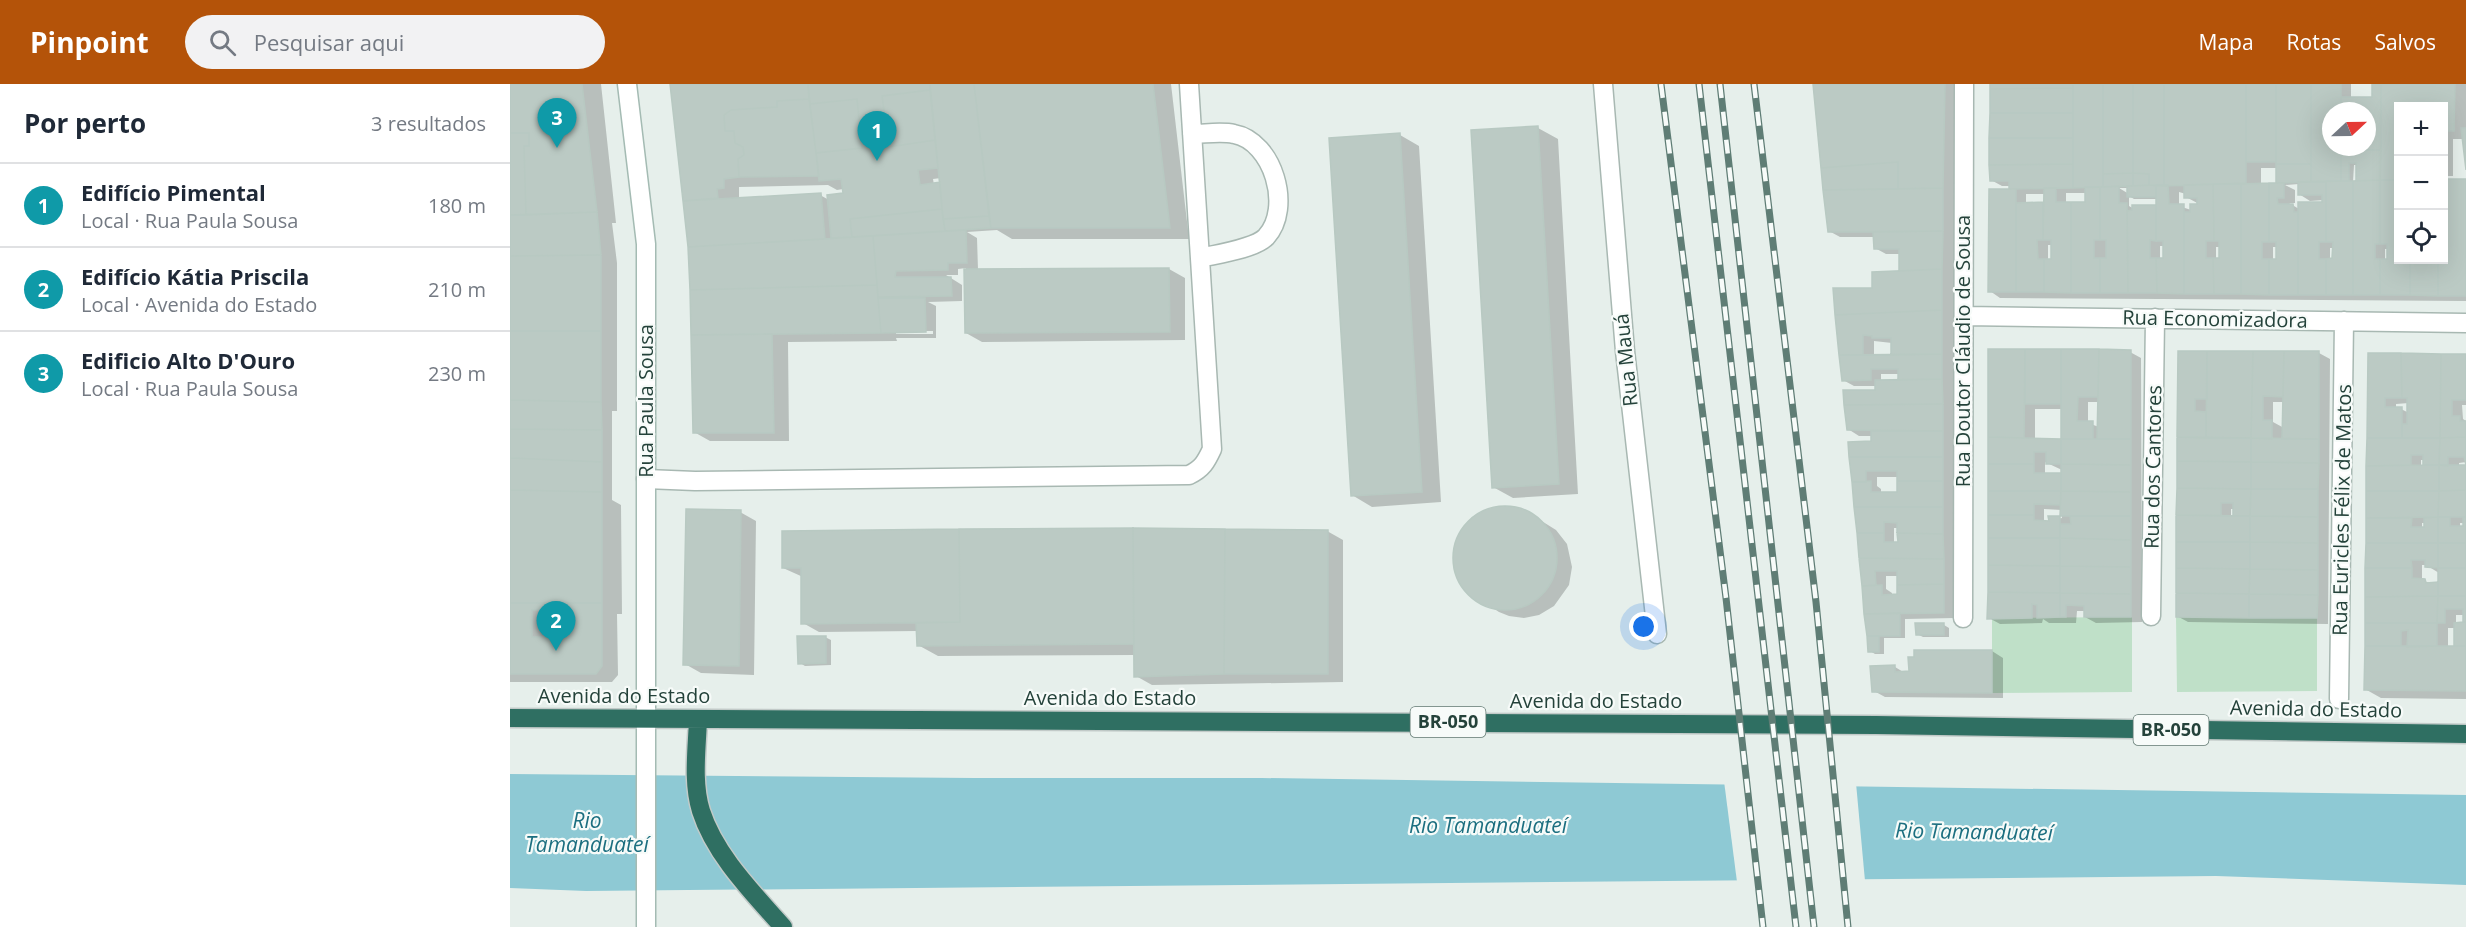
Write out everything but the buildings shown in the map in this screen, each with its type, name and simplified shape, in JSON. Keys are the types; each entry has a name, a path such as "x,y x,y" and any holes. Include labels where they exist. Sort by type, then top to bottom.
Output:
{"highway":[{"name":"Avenida do Estado","path":"510,718 1876,725 2466,734"},
{"path":"698,719 696,782 701,810 712,837 736,871 783,927"}],"street":[{"name":"Rua Paula Sousa","path":"627,84 646,244 647,919"},
{"path":"646,479 695,481 1189,476 1199,470 1212,449 1189,84"},
{"name":"Rua Mauá","path":"1603,84 1625,351 1657,634"},
{"name":"Rua Doutor Cláudio de Sousa","path":"1963,618 1964,84"},
{"path":"1192,134 1234,134 1254,143 1267,156 1273,171 1278,200 1275,221 1266,237 1245,247 1200,258"},
{"name":"Rua Economizadora","path":"1964,316 2466,323"},
{"name":"Rua dos Cantores","path":"2151,616 2155,318"},
{"name":"Rua Euricles Félix de Matos","path":"2339,699 2344,321"}],"green space":[{"path":"2132,617 2132,692 1992,693 1992,618"},
{"path":"2176,617 2317,618 2317,691 2177,692"}],"water":[{"name":"Rio Tamanduateí","path":"510,774 1262,778 2466,795 2466,885 2216,876 586,891 510,888"}],"pier":[{"path":"1724,781 1856,783 1865,881 1737,882"}],"railway":[{"path":"1661,84 1726,598 1763,927"},
{"path":"1699,84 1796,927"},
{"path":"1720,84 1814,927"},
{"path":"1754,84 1816,602 1848,927"}],"place":[{"name":"Edificio Alto D'Ouro","path":"557,148"},
{"name":"Edifício Pimental","path":"877,161"},
{"name":"Edifício Kátia Priscila","path":"556,651"}]}
